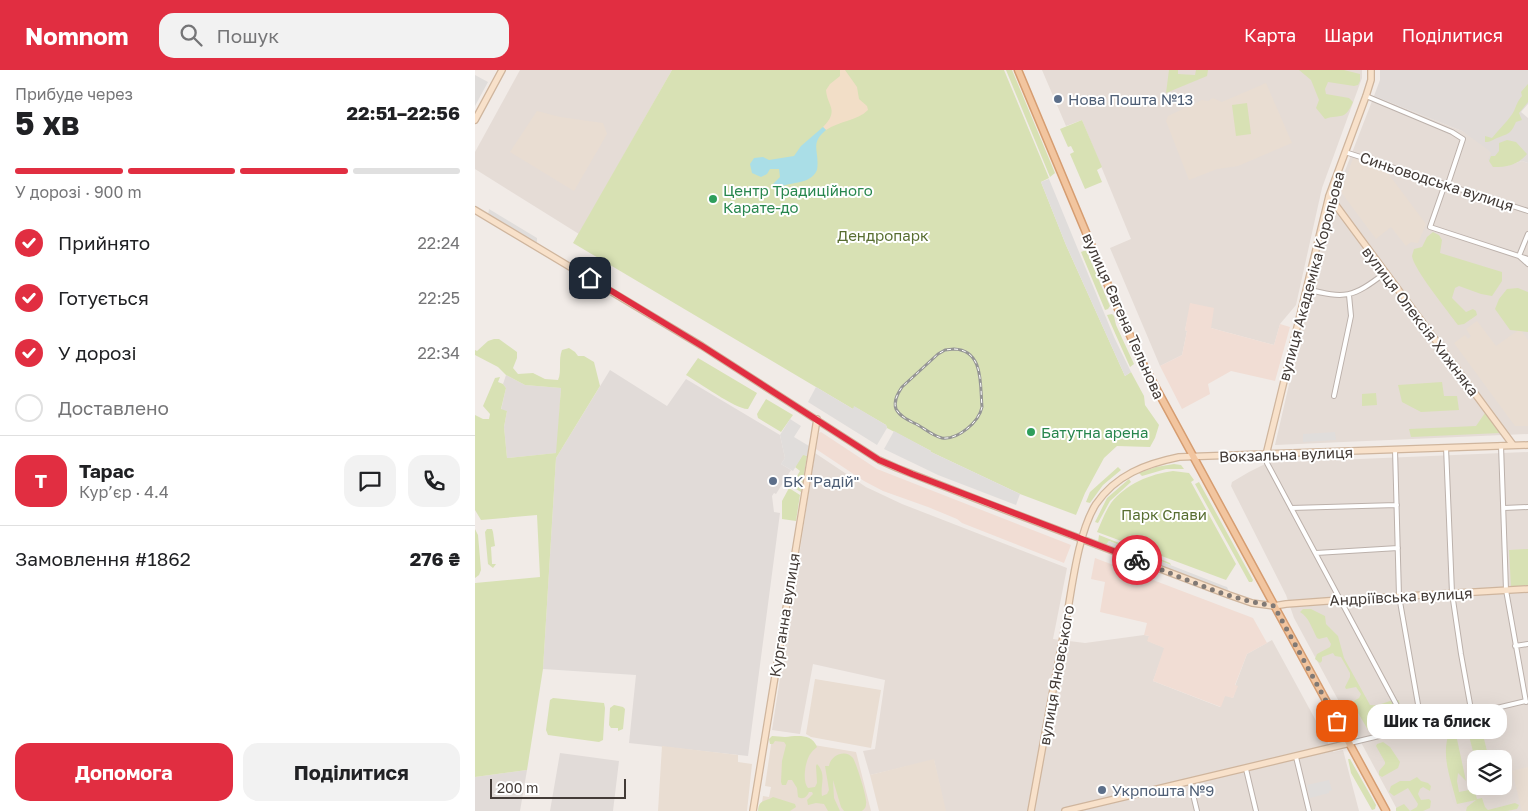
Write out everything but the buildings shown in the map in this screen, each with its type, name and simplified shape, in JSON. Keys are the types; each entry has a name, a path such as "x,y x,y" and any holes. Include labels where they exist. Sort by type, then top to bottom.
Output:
{"main road":[{"path":"475,120 502,70"},
{"name":"вулиця Євгена Тельнова","path":"1018,70 1138,354 1386,811"},
{"name":"вулиця Академіка Корольова","path":"1266,455 1329,196 1366,96 1371,80 1371,70"},
{"name":"вулиця Олексія Хижняка","path":"1329,196 1513,445"},
{"name":"Андріївська вулиця","path":"475,210 647,311 879,460 1229,595 1252,603 1274,606 1399,596 1528,589"},
{"name":"Курганна вулиця","path":"753,811 817,419"},
{"name":"Вокзальна вулиця","path":"1083,539 1093,509 1106,491 1118,480 1131,472 1156,462 1179,457 1528,444"},
{"name":"вулиця Яновського","path":"1031,811 1075,570 1083,539"},
{"path":"1065,811 1350,743"}],"street":[{"path":"1366,96 1463,139 1449,181 1445,184 1431,227 1528,259"},
{"name":"Синьоводська вулиця","path":"1345,152 1528,211"},
{"path":"1519,256 1528,234"},
{"path":"1519,256 1528,264"},
{"path":"1306,289 1333,295 1349,295 1370,284 1385,273"},
{"path":"1334,396 1351,316 1349,295"},
{"path":"1350,743 1527,701 1515,646 1506,590 1501,445"},
{"path":"1446,447 1452,593 1472,715"},
{"path":"1395,449 1399,596 1422,727"},
{"path":"1266,455 1267,463 1410,730"},
{"path":"1291,508 1397,505"},
{"path":"1504,508 1528,507"},
{"path":"1316,553 1398,548"},
{"path":"1515,646 1528,644"},
{"path":"1297,757 1309,811"},
{"path":"1246,769 1256,811"},
{"path":"1190,782 1197,811"}],"shaded area":[{"path":"520,70 672,70 579,234 475,169 475,152"},
{"path":"1042,70 1362,70 1362,78 1322,188 1296,305 1280,324 1274,345 1211,328 1191,303 1182,355 1160,366 1110,248 1131,239 1082,120 1066,126"},
{"path":"1380,70 1528,70 1528,104 1521,112 1528,118 1528,163 1522,161 1506,166 1495,165 1488,160 1491,153 1462,131 1374,96 1380,80"},
{"path":"475,75 488,82 475,106"},
{"path":"1266,83 1292,143 1238,166 1217,169 1189,180 1166,121 1168,116 1202,100 1208,101 1213,98 1222,102"},
{"path":"1374,96 1462,131 1483,144 1506,166 1522,161 1528,163 1528,434 1275,445 1329,212"},
{"path":"537,111 560,117 603,123 607,134 574,191 510,152"},
{"path":"1353,158 1384,168 1426,224 1418,243 1411,242 1406,246 1391,227 1376,239 1341,192"},
{"path":"1049,179 1114,337 1131,372 1125,376 1066,245 1041,182"},
{"path":"489,209 537,238 537,243 488,215"},
{"path":"1190,303 1214,308 1211,328 1274,345 1280,324 1290,327 1275,381 1231,371 1208,384 1210,394 1182,409 1160,366 1182,355"},
{"path":"1477,321 1496,346 1520,329 1528,340 1528,426 1515,426 1454,343 1465,335 1468,339 1471,336 1466,329"},
{"path":"610,370 667,406 686,379 780,435 785,458 781,464 791,470 776,494 774,493 772,496 774,512 780,513 748,756 629,743 636,675 543,669 556,458"},
{"path":"506,375 525,385 561,388 557,453 507,458 504,427 507,411 501,410 506,388 503,384"},
{"path":"816,387 853,409 854,406 886,425 887,428 877,445 808,402"},
{"path":"790,419 801,426 794,437 809,446 807,456 803,455 793,471 781,464 785,458 780,435"},
{"path":"894,431 931,452 1020,494 1016,505 938,475 884,449"},
{"path":"821,432 877,469 1071,545 1064,563 962,523 928,507 883,491 864,481 816,449 819,433"},
{"path":"1335,432 1336,440 1303,442 1303,434"},
{"path":"1528,452 1528,811 1398,811 1294,618 1286,595 1231,486 1232,482 1267,463"},
{"path":"815,453 866,487 902,504 1067,568 1053,639 1085,643 1144,635 1149,636 1148,641 1165,648 1153,681 1220,707 1225,695 1233,698 1237,686 1235,686 1247,654 1272,640 1333,752 1343,750 1359,811 945,811 934,760 870,775 863,751 875,749 885,680 813,664 800,734 772,730"},
{"path":"1109,541 1227,587 1229,592 1106,545"},
{"path":"1095,558 1253,618 1267,643 1247,654 1235,685 1238,686 1233,698 1225,696 1221,707 1153,681 1164,648 1147,641 1149,636 1144,635 1147,623 1100,612 1105,582 1091,579"},
{"path":"815,679 881,690 871,748 811,737 806,734"},
{"path":"772,738 856,752 871,811 761,811 763,796 769,797 771,787 765,786"},
{"path":"662,746 738,755 738,762 752,764 747,811 658,811"},
{"path":"560,753 619,761 613,811 550,811"},
{"path":"934,759 946,811 879,811 870,775"},
{"path":"1528,767 1528,811 1522,811 1512,771"},
{"path":"527,770 520,811 475,811 475,777"},
{"path":"1329,780 1332,790 1329,793 1310,798 1307,785"}],"green space":[{"name":"Дендропарк","path":"672,70 1004,70 1049,178 1041,182 1066,245 1125,376 1131,372 1144,396 1145,405 1159,425 1150,447 1117,446 1104,458 1085,493 1076,515 1020,494 931,452 887,428 886,425 855,407 853,409 573,243"},
{"path":"1006,70 1012,70 1055,173 1050,177"},
{"path":"1169,70 1178,70 1178,74 1195,75 1196,70 1208,70 1207,76 1166,93"},
{"path":"1299,70 1344,70 1360,74 1358,85 1328,82 1325,89 1326,94 1349,98 1353,102 1345,115 1325,119 1316,108 1319,100 1311,80"},
{"path":"1528,84 1528,102 1519,113 1522,120 1516,122 1509,133 1485,142 1485,136 1492,138 1509,118 1522,96 1521,92"},
{"path":"1247,103 1251,134 1236,136 1232,105"},
{"path":"1082,120 1102,167 1097,170 1102,182 1085,189 1070,154 1074,152 1071,146 1068,147 1060,129"},
{"path":"1507,140 1516,142 1527,154 1520,161 1512,165 1493,167 1489,161 1491,156 1495,156 1499,151 1499,143"},
{"path":"1433,232 1439,235 1442,240 1440,253 1502,272 1502,281 1492,296 1459,286 1455,288 1452,298 1466,312 1473,309 1477,315 1464,324 1458,325 1414,262 1412,256 1414,249 1422,247 1427,237"},
{"path":"1086,250 1110,306 1108,309 1105,310 1081,252"},
{"path":"1518,288 1528,292 1528,332 1510,330 1495,309 1499,299 1507,289"},
{"path":"1112,314 1134,364 1130,367 1107,315"},
{"path":"499,339 517,352 513,368 518,374 533,373 545,379 558,380 562,350 569,348 578,356 584,356 594,362 600,386 556,458 543,669 527,770 475,777 475,583 540,577 537,515 481,520 475,510 475,415 483,419 489,419 490,414 483,406 495,378 500,377 498,382 506,388 501,409 507,411 504,427 507,458 556,453 561,388 525,385 506,375 498,367 475,355 475,350 477,351 488,341"},
{"path":"698,358 757,393 748,409 727,401 686,375"},
{"path":"1442,382 1444,396 1457,396 1459,410 1421,412 1402,402 1398,385"},
{"path":"1376,393 1377,405 1362,406 1362,394"},
{"path":"766,399 793,415 781,432 758,418 757,414"},
{"path":"1485,413 1500,433 1411,437 1409,429 1476,426"},
{"path":"803,454 807,456 801,492 791,486 800,471 795,467"},
{"path":"1174,464 1181,465 1184,469 1166,469 1142,476 1139,473 1156,467"},
{"path":"1118,467 1121,470 1103,485 1090,503 1086,502 1090,492"},
{"name":"Парк Слави","path":"1173,471 1189,473 1194,480 1191,482 1236,564 1226,580 1097,532 1111,503 1124,490 1147,477"},
{"path":"1129,479 1131,482 1110,501 1098,523 1095,522 1107,498"},
{"path":"1199,482 1253,580 1252,582 1249,582 1195,484"},
{"path":"789,488 800,495 796,521 782,519 782,501"},
{"path":"475,529 478,535 481,570 475,578"},
{"path":"487,529 492,529 493,532 495,546 491,547 492,564 496,564 493,568 488,564 485,532"},
{"path":"1099,535 1171,565 1109,541 1106,545 1098,542"},
{"path":"1528,549 1528,585 1511,587 1509,550"},
{"path":"1303,609 1311,609 1325,616 1326,624 1338,636 1344,658 1370,705 1399,700 1399,711 1374,718 1373,731 1368,730 1357,711 1353,712 1355,708 1352,702 1359,698 1361,694 1356,687 1346,689 1350,673 1341,657 1335,656 1333,653 1322,657 1320,663 1315,659 1317,654 1330,647 1331,644 1327,637 1317,638 1308,620 1300,612"},
{"path":"553,698 604,703 603,740 599,742 548,735 546,730 550,700"},
{"path":"614,705 625,709 623,729 618,731 618,728 611,728 609,725 610,708"},
{"path":"1476,720 1481,727 1487,750 1473,750 1467,728 1471,722"},
{"path":"1451,728 1455,730 1466,781 1458,773 1459,792 1467,790 1467,795 1476,795 1477,799 1482,798 1488,810 1515,803 1519,805 1517,809 1507,811 1466,811 1467,807 1476,800 1457,804 1447,766 1446,747"},
{"path":"772,736 803,736 808,737 815,743 817,747 811,752 807,761 805,781 808,788 815,787 817,783 817,764 822,772 822,796 827,794 829,790 825,766 829,766 832,759 838,754 850,755 855,761 864,789 865,808 862,811 844,811 833,780 834,798 840,811 828,811 824,804 808,805 807,800 813,794 812,792 809,792 806,797 798,797 797,788 792,780 788,780 786,785 782,785 782,761 786,745 784,742 775,741 773,744 770,744 769,739"},
{"path":"1383,742 1390,747 1400,762 1398,768 1382,777 1379,775 1379,771 1385,762 1376,746"},
{"path":"1348,759 1350,759 1376,805 1375,809 1372,810 1351,773"},
{"path":"1417,777 1431,786 1430,791 1423,787 1418,794 1421,800 1429,799 1431,801 1430,808 1423,811 1410,811 1417,807 1418,804 1408,788 1394,796 1389,792 1391,786 1400,781 1410,781"},
{"path":"773,797 795,804 796,807 790,811 758,811 761,803"},
{"path":"1404,804 1410,811 1396,811 1396,808"}],"sand":[{"path":"840,70 845,70 857,87 859,99 867,106 868,110 864,114 826,130 823,127 832,112 826,90 840,76"}],"water":[{"path":"823,127 826,130 816,144 817,170 809,179 774,189 772,185 780,177 779,169 770,169 767,174 761,177 752,173 750,164 754,158 763,157 769,160 794,156 801,146"}],"railway":[{"path":"954,349 971,355 976,362 979,370 982,407 977,418 967,429 955,436 942,438 903,417 896,409 895,403 902,387 938,354 945,350 954,349"}],"way so far":[{"path":"1137,560 1252,603 1274,606 1337,721"}],"place":[{"name":"Нова Пошта №13","path":"1058,99"},
{"name":"Центр Традиційного Карате-до","path":"713,199"},
{"name":"Батутна арена","path":"1031,432"},
{"name":"БК \"Радій\"","path":"773,481"},
{"name":"Шик та блиск","path":"1337,721"},
{"name":"Укрпошта №9","path":"1102,790"}],"route":[{"path":"590,278 647,311 767,386 879,460 1137,560"}]}
